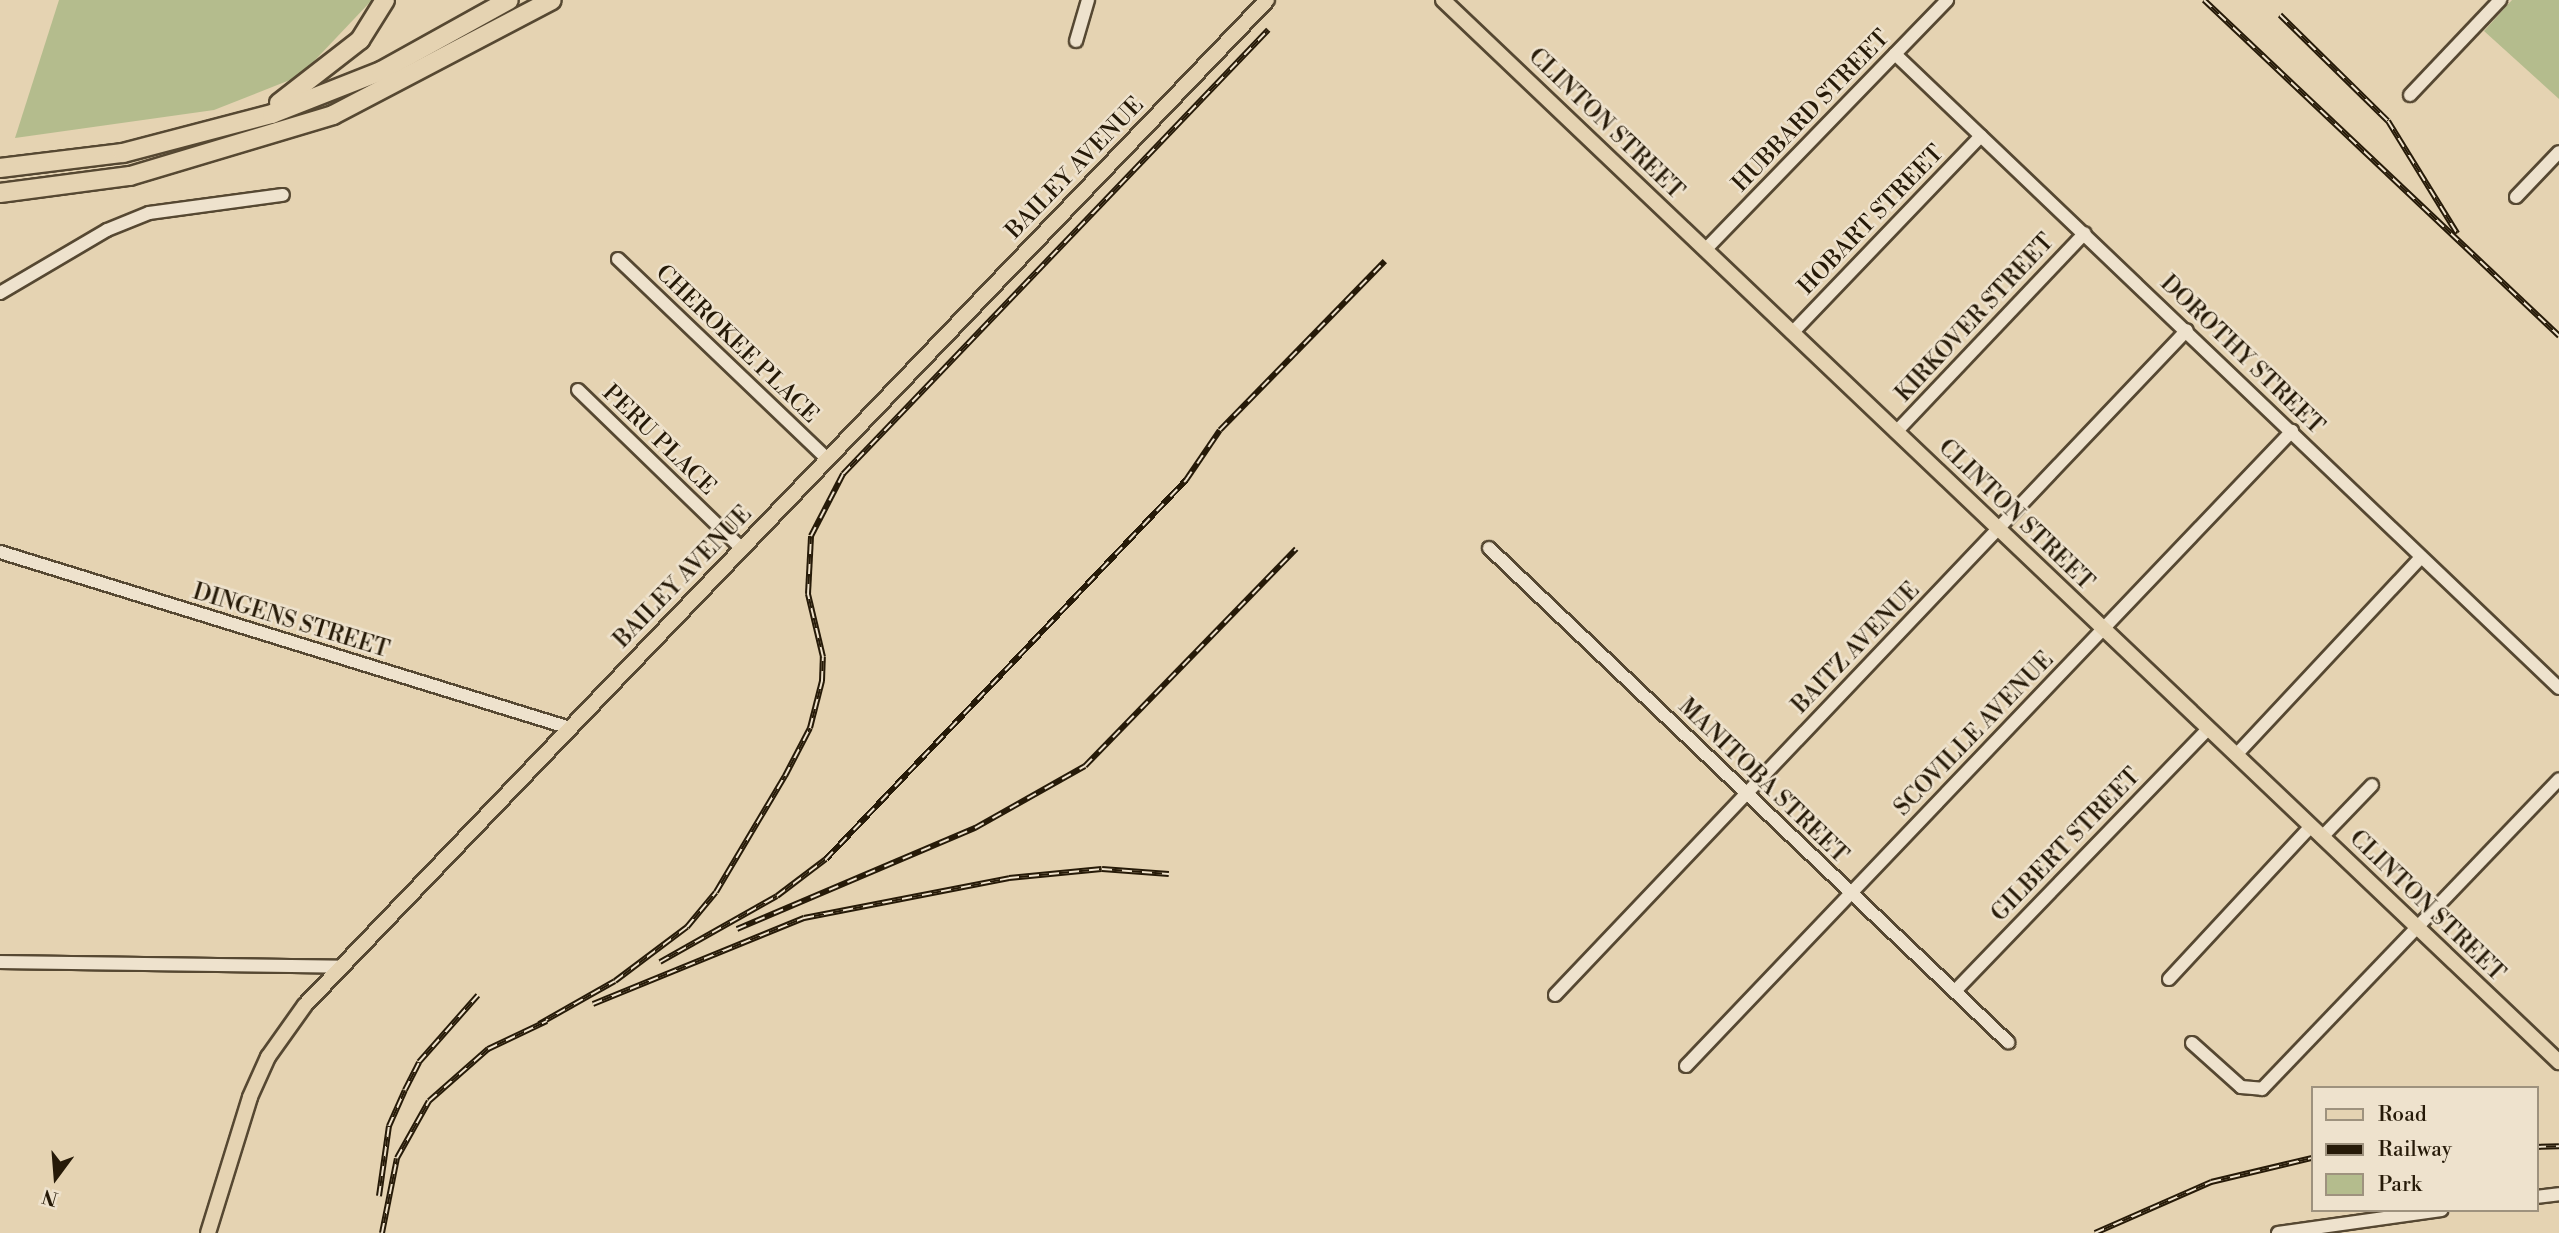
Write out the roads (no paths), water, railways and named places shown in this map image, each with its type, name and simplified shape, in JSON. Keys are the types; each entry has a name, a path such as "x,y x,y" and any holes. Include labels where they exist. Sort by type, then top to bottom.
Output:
{"highway":[{"path":"229,128 321,74 359,40 385,0"},
{"path":"0,168 123,153 229,128 381,71 509,0"},
{"path":"0,193 130,176 333,115 552,0"}],"main road":[{"name":"BAILEY AVENUE","path":"208,1233 268,1057 340,967 1267,0"},
{"name":"CLINTON STREET","path":"1443,0 2559,1062"}],"street":[{"path":"1076,41 1088,0"},
{"name":"HUBBARD STREET","path":"1704,250 1947,0"},
{"path":"2410,95 2500,0"},
{"name":"DOROTHY STREET","path":"1895,54 2559,688"},
{"name":"HOBART STREET","path":"1792,333 1981,136"},
{"path":"2516,197 2559,152"},
{"path":"0,293 107,230 149,213 283,195"},
{"name":"KIRKOVER STREET","path":"1896,432 2085,233"},
{"name":"CHEROKEE PLACE","path":"618,259 827,459"},
{"name":"BAITZ AVENUE","path":"1555,995 2187,330"},
{"name":"PERU PLACE","path":"578,390 742,549"},
{"name":"SCOVILLE AVENUE","path":"1686,1066 2292,431"},
{"name":"MANITOBA STREET","path":"1489,548 2008,1042"},
{"name":"DINGENS STREET","path":"0,552 570,728"},
{"path":"2236,755 2421,556"},
{"name":"GILBERT STREET","path":"1955,991 2208,729"},
{"path":"2192,1043 2249,1089 2267,1086 2559,779"},
{"path":"2169,979 2316,832 2372,785"},
{"path":"0,962 340,967"},
{"path":"2538,1197 2559,1194"},
{"path":"2278,1233 2427,1212"}],"railway":[{"path":"2204,0 2559,336"},
{"path":"2280,15 2388,121 2457,233"},
{"path":"539,1024 615,981 687,927 716,892 785,776 810,728 822,681 823,657 808,594 811,536 843,474 1268,30"},
{"path":"660,962 777,896 826,859 1186,480 1220,430 1385,261"},
{"path":"737,929 975,828 1085,766 1296,549"},
{"path":"593,1004 804,918 1009,878 1102,869 1169,874"},
{"path":"379,1196 389,1126 405,1090 419,1062 478,995"},
{"path":"382,1233 397,1158 429,1101 488,1049 547,1021"},
{"path":"2538,1147 2559,1146"},
{"path":"2095,1233 2211,1182 2310,1158"}]}
